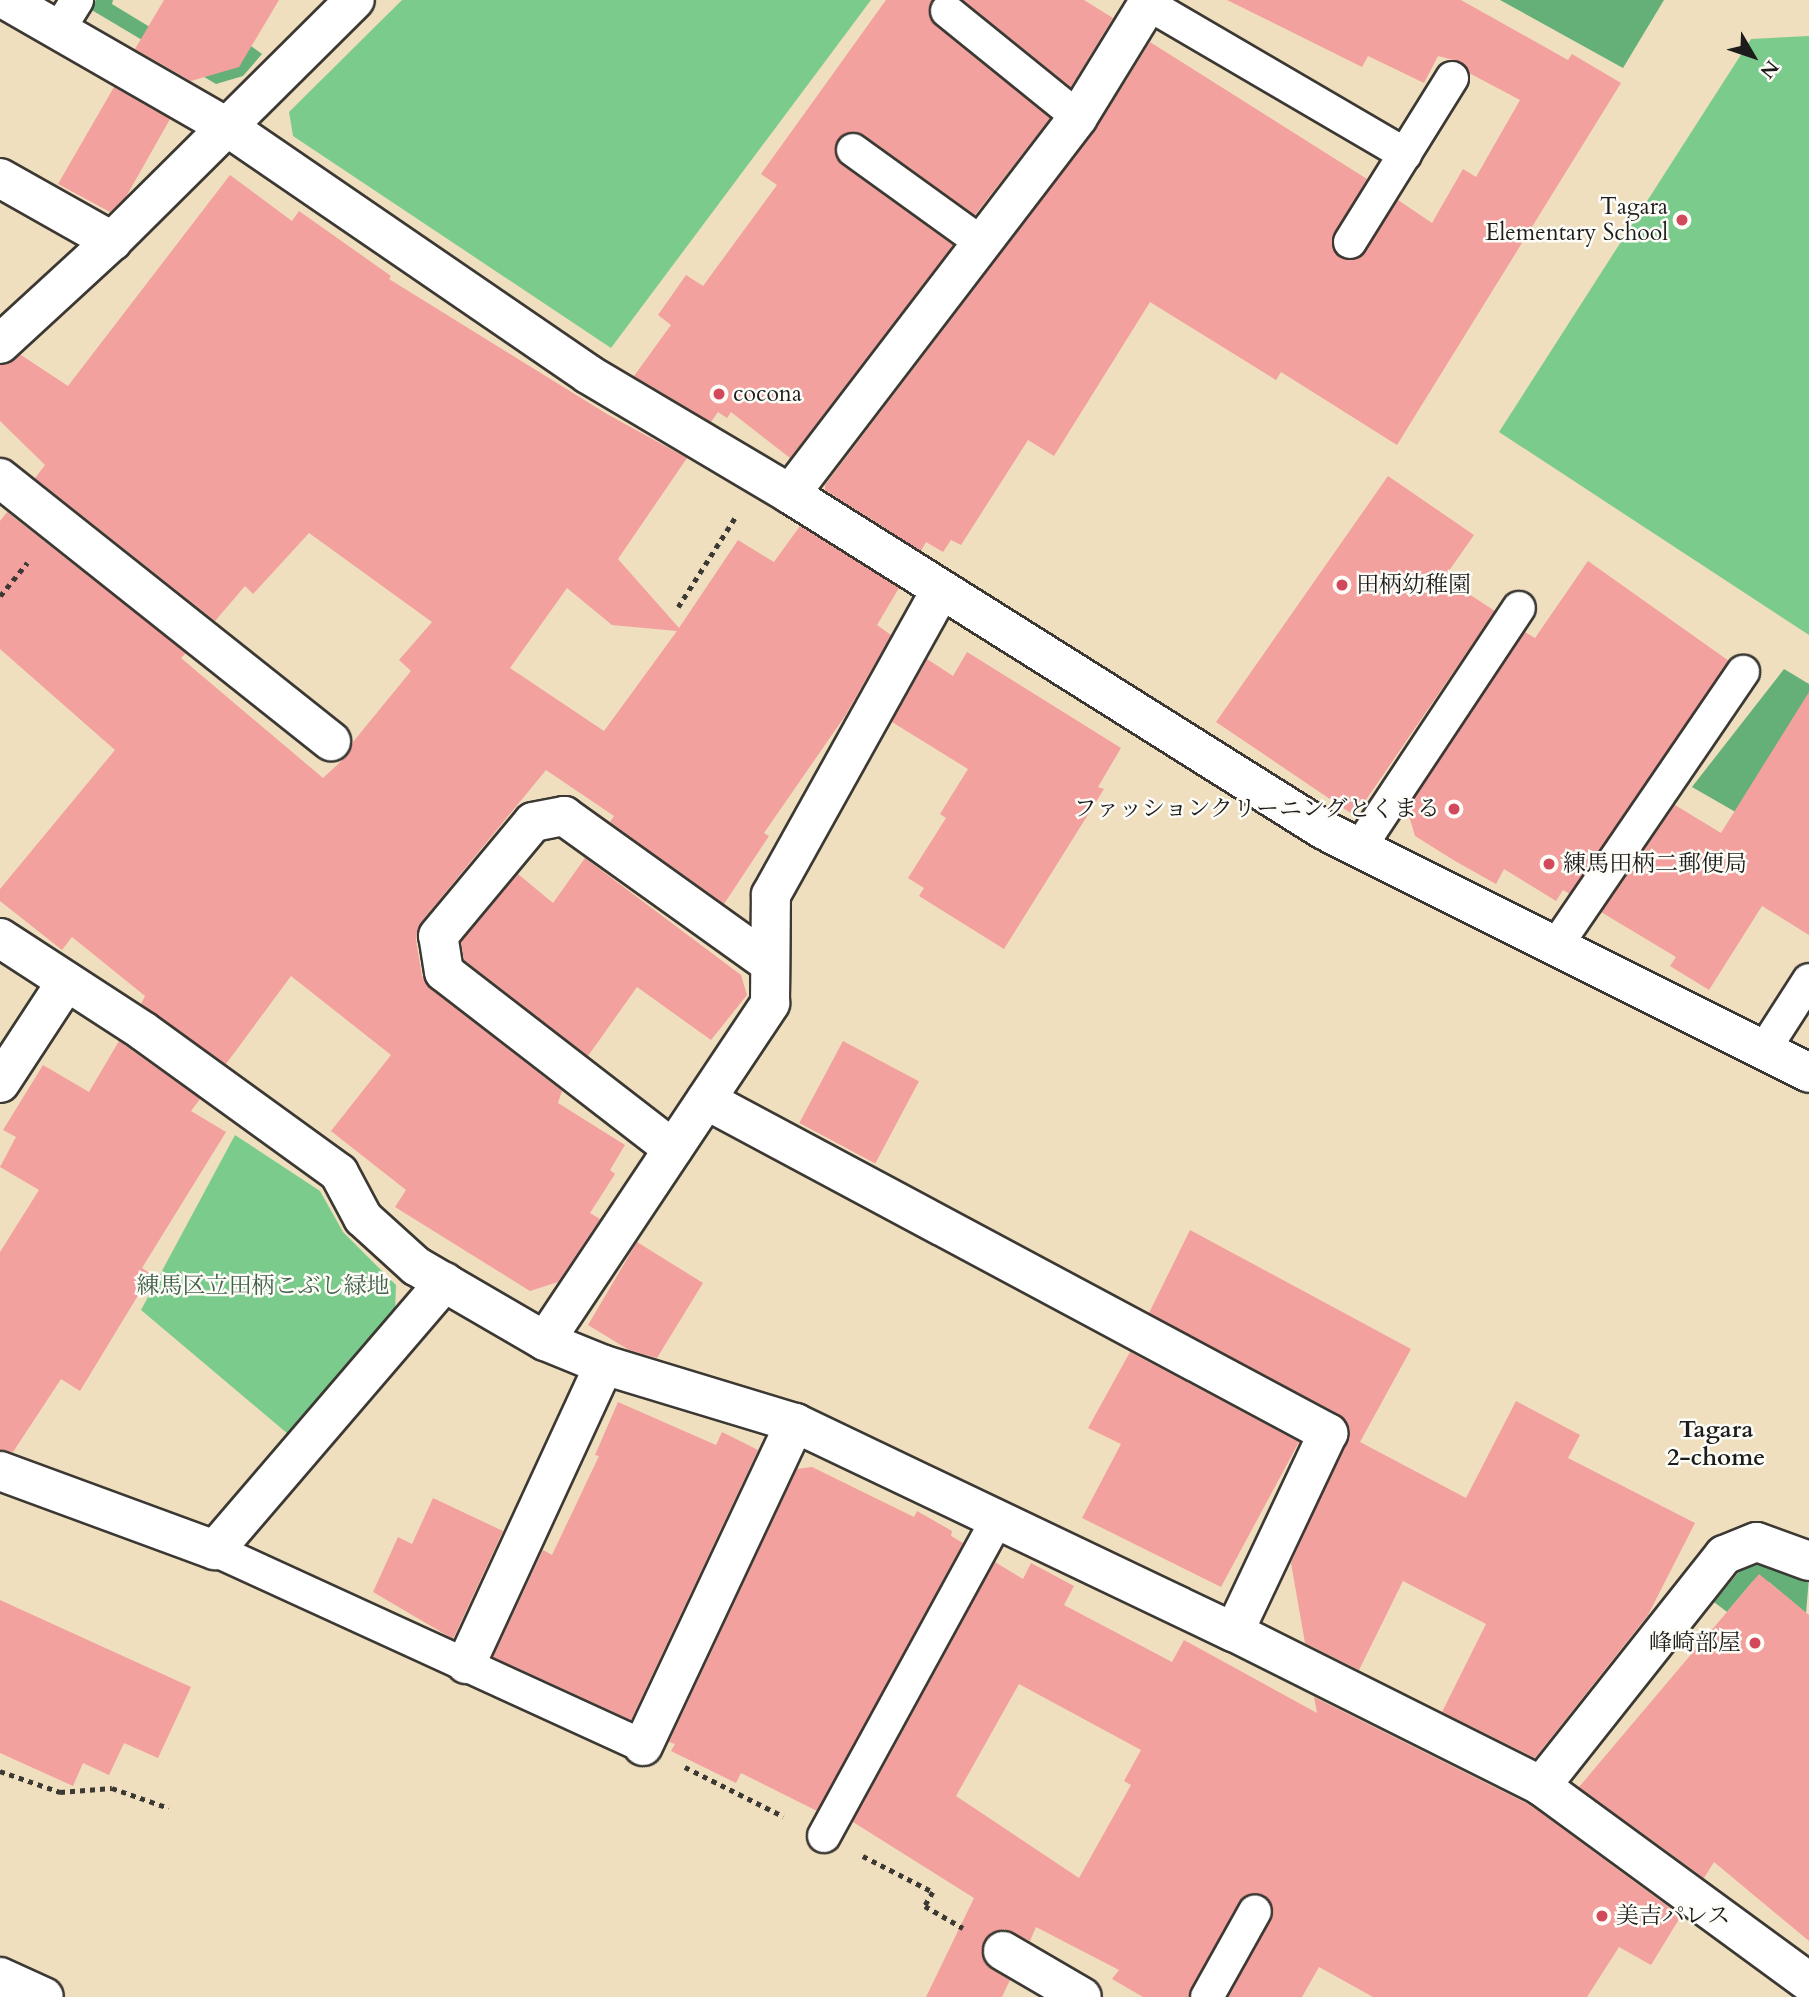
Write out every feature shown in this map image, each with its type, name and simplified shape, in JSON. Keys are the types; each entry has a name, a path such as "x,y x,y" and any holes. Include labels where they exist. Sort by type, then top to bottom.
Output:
{"street":[{"path":"6,0 68,15 588,374 776,486 1324,830 1809,1073"},
{"path":"0,344 112,242 355,0"},
{"path":"776,486 982,243 1078,117 1149,2"},
{"path":"0,178 112,242"},
{"path":"0,478 331,741"},
{"path":"545,1341 770,1003 771,895 941,590"},
{"path":"673,1149 444,972 438,936 533,822 564,816 769,962"},
{"path":"0,938 339,1173 363,1218 416,1266 545,1341 604,1365 795,1423 1234,1632 1541,1786 1809,1982"},
{"path":"0,1083 66,982"},
{"path":"706,1100 1328,1433 1234,1632"},
{"path":"0,1471 215,1550 445,1282"},
{"path":"466,1664 604,1365"},
{"path":"643,1746 795,1423"},
{"path":"1541,1786 1724,1555 1757,1542 1809,1561"},
{"path":"1003,1951 1081,1997"},
{"path":"0,1977 44,1997"}],"lane":[{"path":"1149,2 1405,154"},
{"path":"947,11 1078,117"},
{"path":"1350,242 1452,78"},
{"path":"853,150 982,243"},
{"path":"1360,847 1519,608"},
{"path":"1556,946 1743,672"},
{"path":"1764,1050 1809,980"},
{"path":"824,1836 998,1518"},
{"path":"215,1550 643,1746"},
{"path":"1208,1997 1255,1910"}],"path":[{"path":"678,607 776,486"},
{"path":"643,1746 933,1892 926,1906 1003,1951"},
{"path":"0,1771 60,1792 112,1788 169,1808"}],"green space":[{"path":"96,0 113,0 112,4 222,71 251,46 262,54 243,76 216,84 90,9"},
{"path":"402,0 871,0 611,348 293,136 289,112"},
{"path":"1500,0 1664,0 1623,68"},
{"name":"Tagara Elementary School","path":"1809,36 1809,635 1499,432 1751,39"},
{"path":"1784,669 1809,684 1809,854 1692,787"},
{"name":"練馬区立田柄こぶし緑地","path":"235,1135 320,1191 343,1232 396,1285 395,1313 288,1434 141,1310"},
{"path":"1764,1561 1809,1578 1806,1613 1769,1582 1753,1581 1727,1612 1714,1602 1743,1567"}],"building":[{"path":"164,0 279,0 239,67 191,81 135,49"},
{"path":"886,0 932,0 930,17 935,25 1050,118 975,215 864,135 854,132 839,139 835,149 842,165 953,245 790,458 731,412 727,418 718,412 711,422 634,376 671,325 658,315 686,275 703,286 777,185 761,174"},
{"path":"963,0 1084,0 1113,18 1071,87"},
{"path":"1227,0 1461,0 1568,60 1572,54 1621,83 1397,445 1281,372 1276,380 1150,302 1054,456 1028,440 961,545 951,540 943,552 926,542 921,551 825,490 825,485 1095,130 1150,42 1367,179 1332,241 1334,251 1349,260 1365,252 1398,200 1432,223 1463,169 1476,177 1520,100 1469,73 1461,62 1438,56 1424,83 1368,56 1362,67"},
{"path":"114,87 170,119 126,197 110,212 58,184"},
{"path":"230,175 292,221 299,211 391,276 389,279 607,414 687,458 618,559 679,628 738,540 774,562 800,526 899,588 877,625 891,635 845,716 764,833 769,836 724,904 610,822 614,816 546,770 421,922 416,940 422,976 431,989 562,1091 558,1103 625,1145 610,1170 615,1174 590,1213 600,1219 558,1282 530,1291 395,1207 406,1190 331,1131 391,1055 291,976 226,1064 141,1004 145,996 72,937 62,950 0,901 0,889 115,750 0,649 0,521 7,512 186,653 181,658 323,778 348,755 353,742 411,671 399,660 432,622 309,533 253,594 245,586 215,621 35,478 45,465 0,421 0,365 21,355 68,386","holes":["567,588 612,625 677,631 604,731 510,668"]},
{"name":"田柄幼稚園","path":"1388,476 1474,535 1444,578 1495,611 1355,816 1216,722"},
{"path":"1588,561 1729,661 1570,894 1563,890 1556,901 1504,869 1496,884 1455,861 1415,836 1407,809 1525,632 1535,638"},
{"path":"967,652 1121,748 1098,787 1104,789 1004,949 919,896 924,888 908,878 946,818 940,814 968,769 892,722 927,659 953,676"},
{"path":"1809,692 1809,935 1762,906 1709,990 1670,966 1676,957 1601,912 1675,805 1721,833"},
{"path":"585,858 741,975 747,995 711,1040 637,987 588,1056 464,960 461,942 518,874 553,903"},
{"path":"119,1041 200,1099 191,1111 226,1132 142,1268 151,1274 80,1391 61,1379 13,1452 0,1450 0,1252 39,1190 0,1167 16,1137 3,1130 43,1065 89,1092"},
{"path":"843,1041 919,1081 875,1163 799,1123"},
{"path":"1190,1230 1411,1349 1360,1442 1466,1498 1516,1401 1580,1435 1568,1458 1695,1523 1648,1615 1535,1758 1442,1712 1486,1624 1403,1581 1359,1670 1305,1643 1291,1563 1350,1431 1338,1414 1149,1313"},
{"path":"637,1242 703,1283 657,1358 629,1350 588,1325"},
{"path":"1130,1352 1299,1442 1221,1587 1082,1518 1121,1444 1088,1428"},
{"path":"618,1402 716,1445 722,1432 758,1450 631,1720 493,1657 543,1550 552,1555 599,1456 595,1455"},
{"path":"812,1467 914,1517 917,1511 952,1531 951,1536 963,1543 817,1811 741,1773 736,1783 671,1751 675,1744 669,1742 797,1469"},
{"path":"433,1498 503,1531 453,1639 373,1592 398,1537 412,1544"},
{"path":"995,1562 1023,1579 1031,1563 1074,1586 1064,1605 1172,1662 1184,1640 1317,1713 1314,1697 1530,1805 1681,1916 1651,1965 1619,1947 1587,1997 1373,1997 1319,1967 1302,1997 1228,1997 1271,1919 1270,1901 1255,1893 1239,1902 1189,1997 1143,1997 1112,1979 1119,1970 1036,1927 1030,1941 1004,1929 984,1941 984,1962 1010,1980 1002,1997 926,1997 974,1898 853,1822","holes":["1019,1684 1141,1750 1124,1781 1131,1785 1079,1878 956,1796"]},
{"path":"1759,1574 1809,1615 1809,1941 1714,1862 1704,1878 1579,1787"},
{"path":"0,1600 191,1687 158,1758 124,1743 109,1775 83,1763 73,1786 0,1753"}],"place":[{"name":"Tagara Elementary School","path":"1682,220"},
{"name":"cocona","path":"719,394"},
{"name":"田柄幼稚園","path":"1342,585"},
{"name":"ファッションクリーニングとくまる","path":"1454,809"},
{"name":"練馬田柄二郵便局","path":"1549,864"},
{"name":"峰崎部屋","path":"1755,1643"},
{"name":"美吉パレス","path":"1602,1916"}],"district":[{"name":"Tagara 2-chome","path":"1716,1444"}]}
